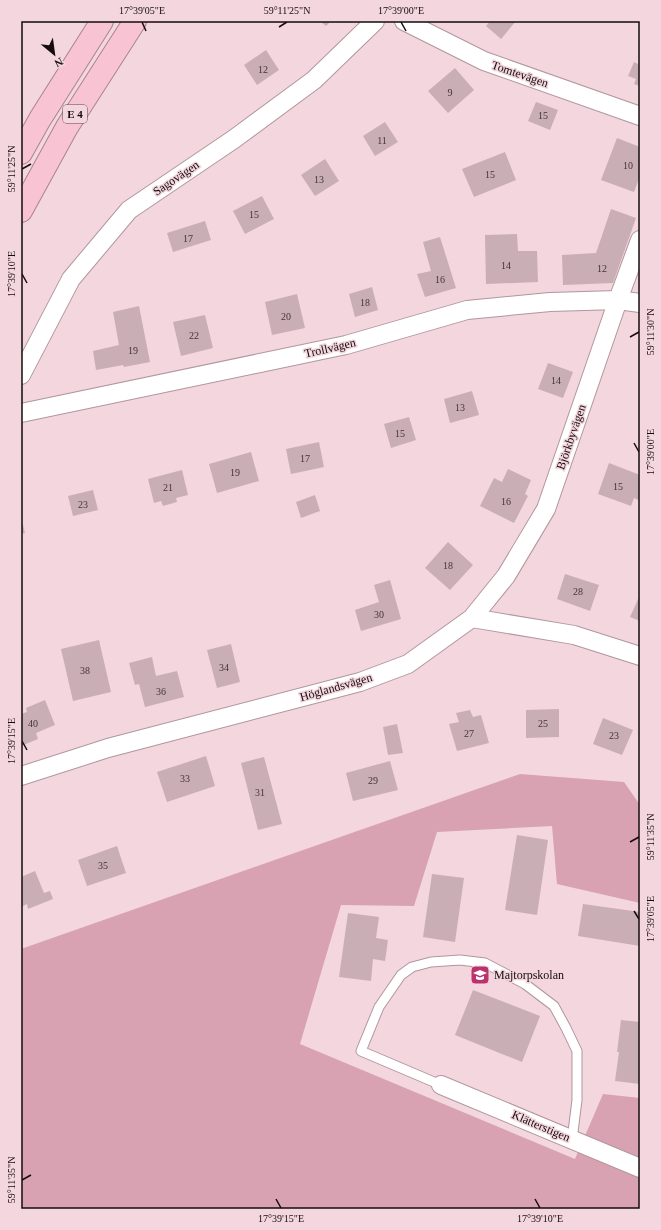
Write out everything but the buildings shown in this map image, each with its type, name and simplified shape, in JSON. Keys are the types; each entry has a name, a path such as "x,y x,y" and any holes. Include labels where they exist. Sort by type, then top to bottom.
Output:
{"highway":[{"name":"E 4","path":"21,153 40,118 102,21"},
{"name":"E 4","path":"21,211 67,127 135,21"}],"street":[{"name":"Sagovägen","path":"21,375 71,279 129,210 234,139 314,80 375,21"},
{"name":"Tomtevägen","path":"404,21 484,61 640,116"},
{"name":"Björkbyvägen","path":"472,618 506,576 546,509 640,240"},
{"name":"Trollvägen","path":"21,413 346,345 467,310 550,302 618,300 640,303"},
{"path":"472,618 574,635 640,656"},
{"name":"Höglandsvägen","path":"21,776 108,748 360,682 408,664 472,618"},
{"name":"Klätterstigen","path":"441,1085 640,1168"}],"lane":[{"path":"441,1085 361,1051 379,1008 401,975 412,967 432,962 460,960 485,963 525,984 554,1006 566,1028 577,1051 577,1100 572,1140"}],"shaded area":[{"path":"520,774 624,782 640,805 640,903 557,884 552,826 437,832 414,906 341,905 300,1044 575,1159 603,1094 640,1098 640,1209 21,1209 21,949"}],"place":[{"name":"Majtorpskolan","path":"480,975"}]}
